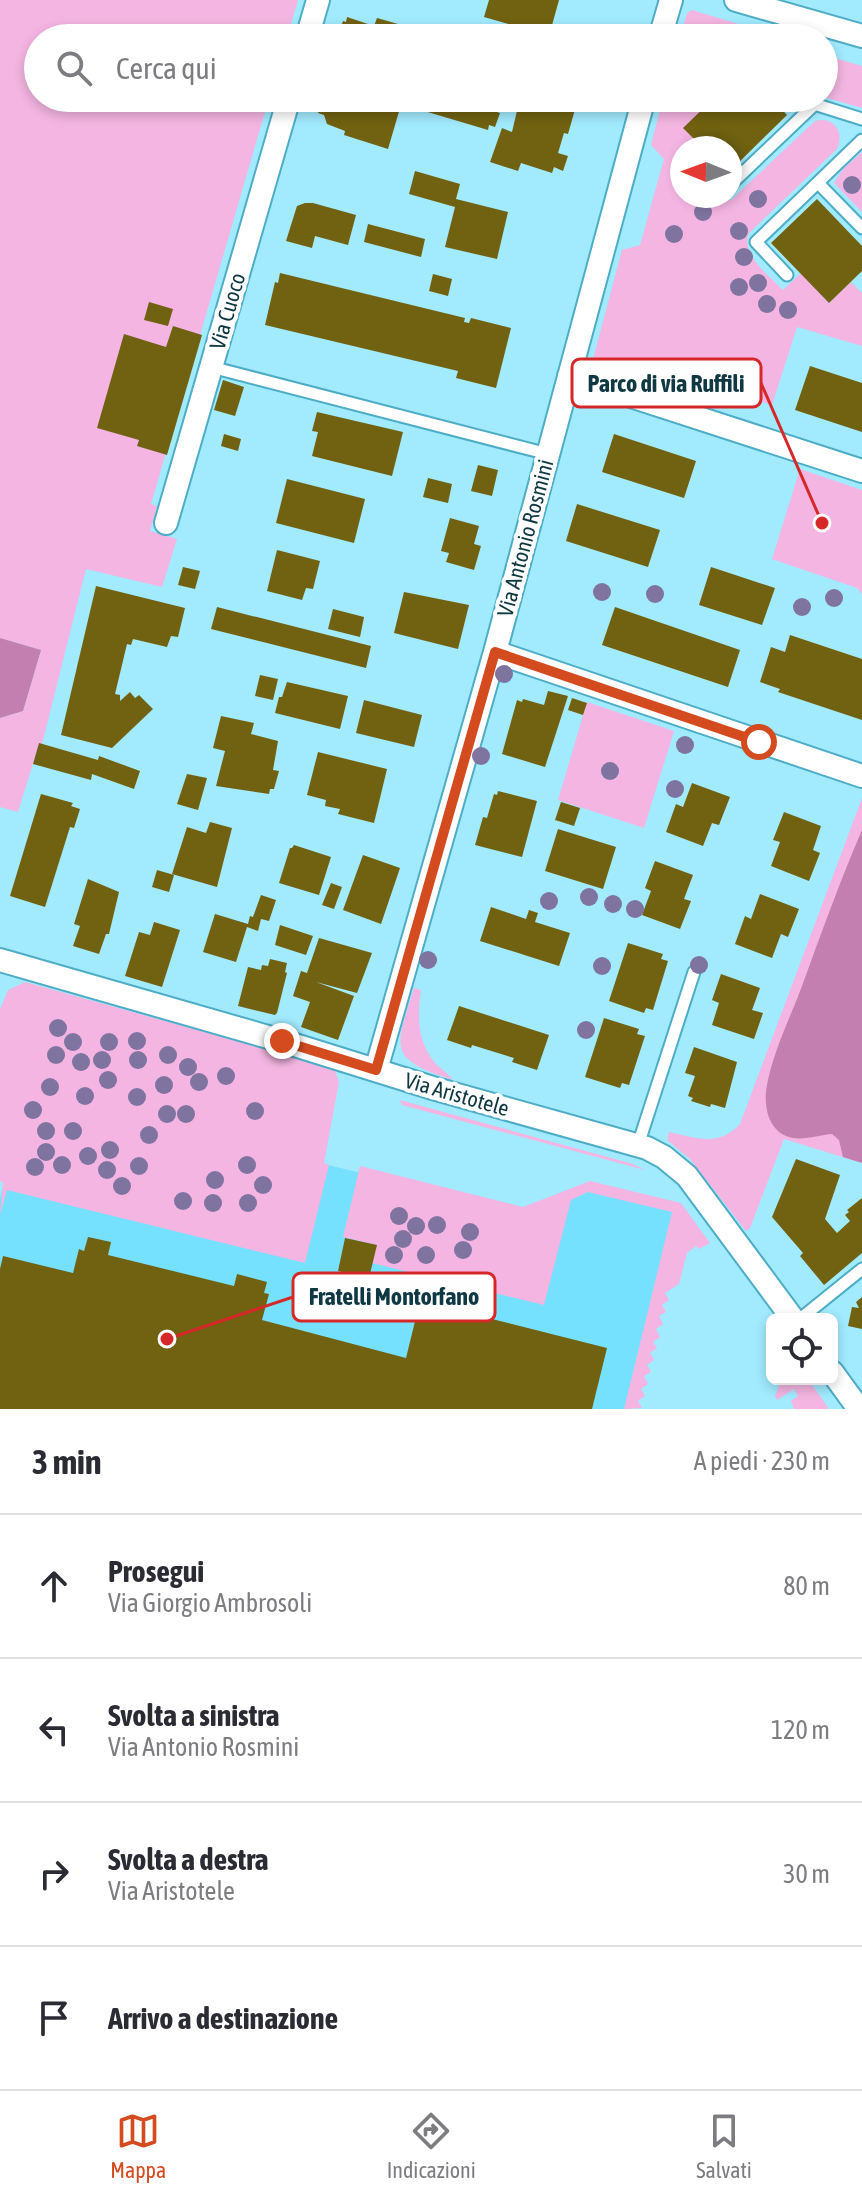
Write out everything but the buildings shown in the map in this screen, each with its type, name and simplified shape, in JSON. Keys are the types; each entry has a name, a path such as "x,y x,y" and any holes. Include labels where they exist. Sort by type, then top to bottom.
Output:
{"street":[{"path":"311,24 318,0"},
{"path":"664,24 671,0"},
{"path":"736,0 820,24"},
{"path":"838,29 862,36"},
{"name":"Via Cuoco","path":"166,523 285,112"},
{"name":"Via Antonio Rosmini","path":"376,1070 495,652 640,112"},
{"path":"569,376 862,471"},
{"path":"495,652 862,776"},
{"name":"Via Aristotele","path":"0,960 436,1089 638,1145 664,1157 687,1176 789,1313"},
{"path":"838,1380 859,1409"}],"lane":[{"path":"838,111 862,119"},
{"path":"742,174 807,112"},
{"path":"787,275 756,242 862,140"},
{"path":"818,183 862,228"},
{"path":"211,367 548,454"},
{"path":"638,1145 694,972"},
{"path":"807,1313 862,1269"}],"shaded area":[{"path":"0,0 298,0 291,24 24,24 24,112 265,112 151,504 157,506 150,531 177,539 162,587 86,569 42,744 39,744 18,812 0,807 0,718 23,711 41,650 0,638"},
{"path":"692,10 738,24 684,24 687,13"},
{"path":"838,59 862,66 862,108 838,101"},
{"path":"659,112 700,112 684,128 692,136 670,136 670,208 742,208 742,190 815,121 833,123 840,138 836,150 749,233 747,241 757,264 783,290 801,273 829,303 851,282 862,293 862,346 797,327 772,405 633,359 627,375 597,365 593,359 622,250 640,245 664,159 651,145"},
{"path":"862,152 862,212 834,183 843,169"},
{"path":"800,469 862,490 862,594 857,588 772,559"},
{"path":"0,638 41,650 23,711 0,718"},
{"path":"587,702 674,731 644,828 558,800"},
{"path":"862,798 862,1163 784,1139 750,1228 746,1231 690,1159 667,1140 669,1132 707,1139 724,1136 740,1124"},
{"path":"862,830 862,1163 843,1157 839,1140 832,1134 791,1138 778,1131 768,1116 766,1097 778,1048"},
{"path":"25,982 334,1068 339,1082 324,1163 329,1165 305,1263 7,1190 0,1215 3,1183 0,1181 0,1009 8,990"},
{"path":"414,988 421,990 419,1019 425,1046 435,1063 453,1080 416,1065 402,1049 403,1025"},
{"path":"400,1100 633,1164 645,1170 402,1105"},
{"path":"324,1164 524,1213 590,1188 678,1209 628,1409 0,1409 0,1198 4,1183"},
{"path":"360,1166 523,1207 590,1181 681,1203 710,1243 699,1249 696,1246 687,1253 679,1284 665,1293 669,1300 662,1305 666,1312 659,1316 663,1324 656,1329 660,1337 653,1342 657,1348 650,1353 654,1360 647,1365 651,1372 644,1376 648,1384 641,1389 645,1396 638,1401 642,1408 624,1409 672,1212 588,1192 571,1200 544,1305 372,1263 376,1245 343,1237"},
{"path":"780,1385 812,1385 829,1409 794,1409 791,1401 798,1396 794,1389 777,1400 775,1396"}],"place":[{"name":"Parco di via Ruffili","path":"822,523"},
{"name":"Fratelli Montorfano","path":"167,1339"}],"route":[{"path":"282,1041 376,1070 495,652 759,742"}]}
